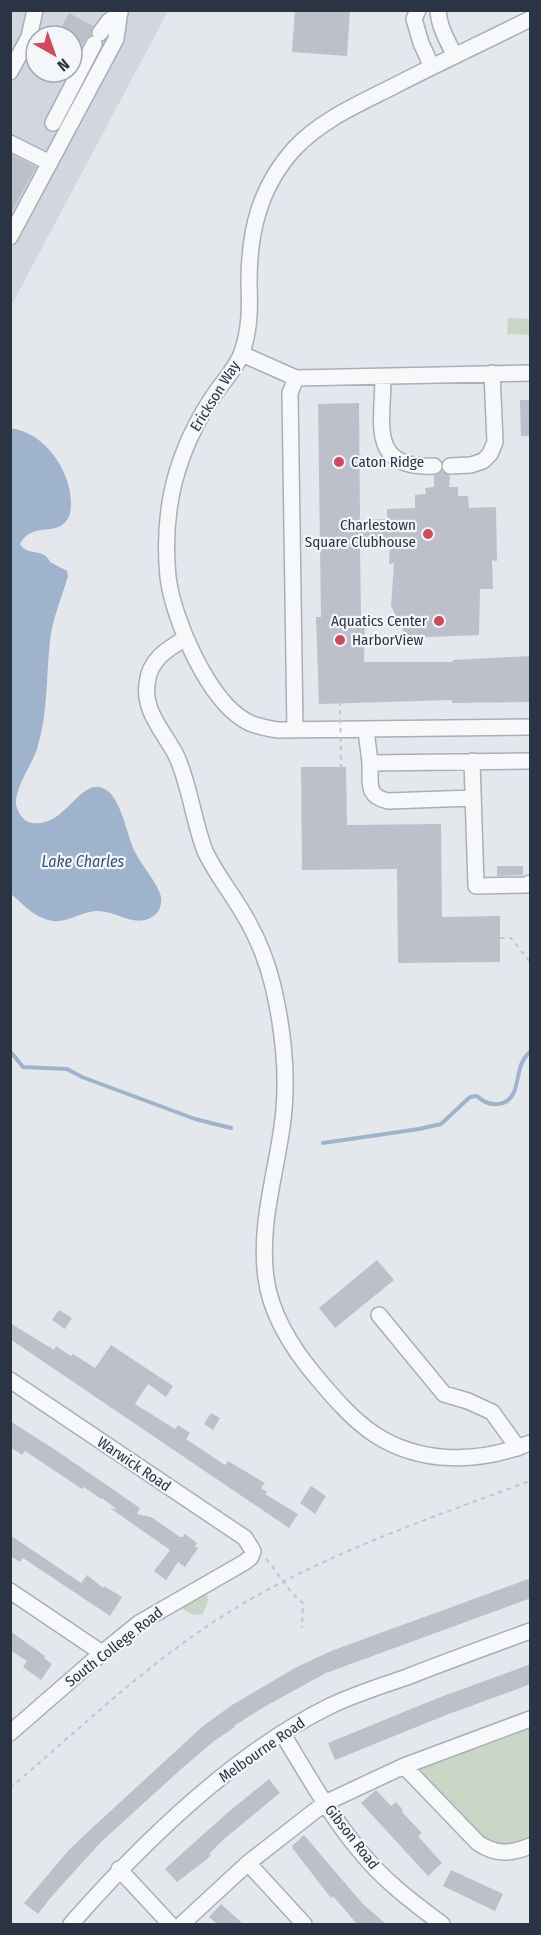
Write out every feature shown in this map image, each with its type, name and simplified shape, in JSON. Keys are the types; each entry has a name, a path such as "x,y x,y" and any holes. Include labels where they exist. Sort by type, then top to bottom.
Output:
{"street":[{"path":"10,72 29,37 35,10"},
{"path":"438,10 444,34 455,56"},
{"path":"53,123 97,39 109,21 120,12"},
{"path":"10,237 116,39 120,12"},
{"path":"413,13 421,43 432,67"},
{"name":"Erickson Way","path":"531,19 332,118 295,149 278,170 262,198 255,226 250,252 250,310 242,354 191,434 173,488 167,521 168,578 186,638 209,681 235,712 246,721 261,727 295,730 531,727"},
{"path":"10,143 50,163"},
{"path":"242,354 296,378 531,373"},
{"path":"450,466 471,465 483,461 490,454 495,442 492,373"},
{"path":"383,377 383,445 392,456 412,467 434,466"},
{"path":"295,730 290,393 296,378"},
{"path":"186,638 166,650 150,670 146,686 153,717 176,756 206,852 260,944 278,1011 286,1070 285,1097 264,1234 266,1280 274,1308 290,1342 303,1362 339,1404 375,1435 424,1455 446,1458 477,1457 524,1445 492,1412 468,1401 444,1394 379,1314"},
{"path":"366,730 370,764 369,784 379,799 388,801 473,798"},
{"path":"472,761 476,886 531,883"},
{"path":"370,764 531,761"},
{"name":"Warwick Road","path":"10,1380 245,1538 253,1551"},
{"name":"South College Road","path":"10,1733 139,1623 245,1562 251,1557 253,1551"},
{"path":"10,1591 102,1653"},
{"name":"Melbourne Road","path":"71,1924 120,1869 212,1786 282,1733 332,1705 531,1631"},
{"path":"182,1924 248,1863 325,1803 404,1766 531,1719"},
{"name":"Gibson Road","path":"282,1733 325,1803 359,1850 412,1902 442,1924"},
{"path":"404,1766 478,1843 488,1850 510,1852 531,1846"},
{"path":"248,1863 304,1924"},
{"path":"120,1869 170,1924"}],"path":[{"path":"340,701 341,767"},
{"path":"500,938 511,938 531,962"},
{"path":"10,1788 137,1679 185,1642 234,1610 284,1581 340,1554 531,1481"},
{"path":"253,1551 266,1559 293,1596 303,1603 302,1628"}],"shaded area":[{"path":"11,11 168,11 11,306"}],"green space":[{"path":"508,318 530,319 530,335 507,334"},
{"path":"206,1593 208,1600 203,1614 191,1614 181,1607"},
{"path":"530,1725 530,1839 512,1846 487,1843 418,1775 419,1766"}],"water":[{"name":"Lake Charles","path":"10,428 34,437 53,454 66,477 71,502 71,511 62,525 31,533 20,544 27,550 47,557 50,562 67,571 68,576 51,633 41,736 19,787 17,808 27,821 45,822 55,817 91,788 99,787 109,792 121,811 134,850 161,897 161,904 156,914 142,921 96,911 66,920 48,920 37,916 11,894"}],"building":[{"path":"295,10 350,10 347,56 292,52"},
{"path":"69,13 93,26 91,35 84,42 84,24 63,24"},
{"path":"10,154 36,167 10,215"},
{"path":"520,400 531,400 531,436 521,436"},
{"path":"359,403 360,520 387,519 387,509 415,508 415,495 426,494 425,488 434,487 434,476 442,471 450,476 449,487 458,487 458,496 468,496 469,508 496,507 497,561 492,560 493,589 480,589 479,635 407,638 391,606 394,563 389,564 390,548 360,549 361,616 365,615 364,662 453,662 453,660 531,656 531,702 452,703 452,700 319,704 316,617 321,617 318,404"},
{"path":"301,767 346,767 347,825 441,824 442,917 500,916 500,962 398,963 397,869 302,870"},
{"path":"497,866 523,866 523,875 497,876"},
{"path":"377,1260 394,1280 335,1328 319,1308"},
{"path":"59,1310 72,1318 65,1329 52,1320"},
{"path":"10,1323 54,1350 56,1346 95,1368 111,1345 173,1386 166,1397 148,1384 135,1404 175,1429 178,1425 190,1433 186,1439 225,1465 228,1461 265,1483 261,1488 267,1492 265,1494 298,1514 289,1528 10,1339"},
{"path":"211,1413 220,1418 213,1430 204,1424"},
{"path":"10,1421 140,1508 137,1514 151,1517 180,1537 185,1534 197,1543 195,1546 198,1548 185,1567 178,1562 166,1580 154,1571 170,1550 110,1508 118,1510 102,1498 84,1487 82,1489 25,1451 22,1455 10,1447"},
{"path":"311,1486 326,1496 315,1514 300,1503"},
{"path":"10,1535 81,1583 87,1575 103,1588 104,1586 122,1597 110,1616 23,1558 20,1562 10,1556"},
{"path":"531,1578 531,1598 326,1673 234,1726 179,1771 100,1843 38,1914 24,1903 68,1851 91,1829 203,1726 232,1705 295,1668 331,1651"},
{"path":"10,1631 45,1656 44,1658 52,1664 41,1680 23,1667 27,1661 10,1650"},
{"path":"531,1664 531,1684 446,1715 335,1760 328,1743 438,1698"},
{"path":"269,1779 280,1793 224,1839 206,1860 177,1882 165,1869"},
{"path":"376,1790 391,1806 396,1802 403,1810 402,1812 422,1833 418,1836 442,1863 428,1876 361,1803"},
{"path":"304,1835 362,1903 386,1924 357,1924 333,1896 331,1898 293,1849 292,1846"},
{"path":"451,1870 503,1894 495,1911 443,1886"},
{"path":"221,1904 243,1924 217,1924 209,1917"}],"waterway":[{"path":"10,1051 23,1067 67,1069 82,1077 195,1119 231,1128"},
{"path":"323,1143 441,1124 470,1097 477,1096 492,1104 507,1101 514,1092 521,1066 530,1052"}],"place":[{"name":"Caton Ridge","path":"339,462"},
{"name":"Charlestown Square Clubhouse","path":"428,534"},
{"name":"Aquatics Center","path":"439,621"},
{"name":"HarborView","path":"340,640"}]}
